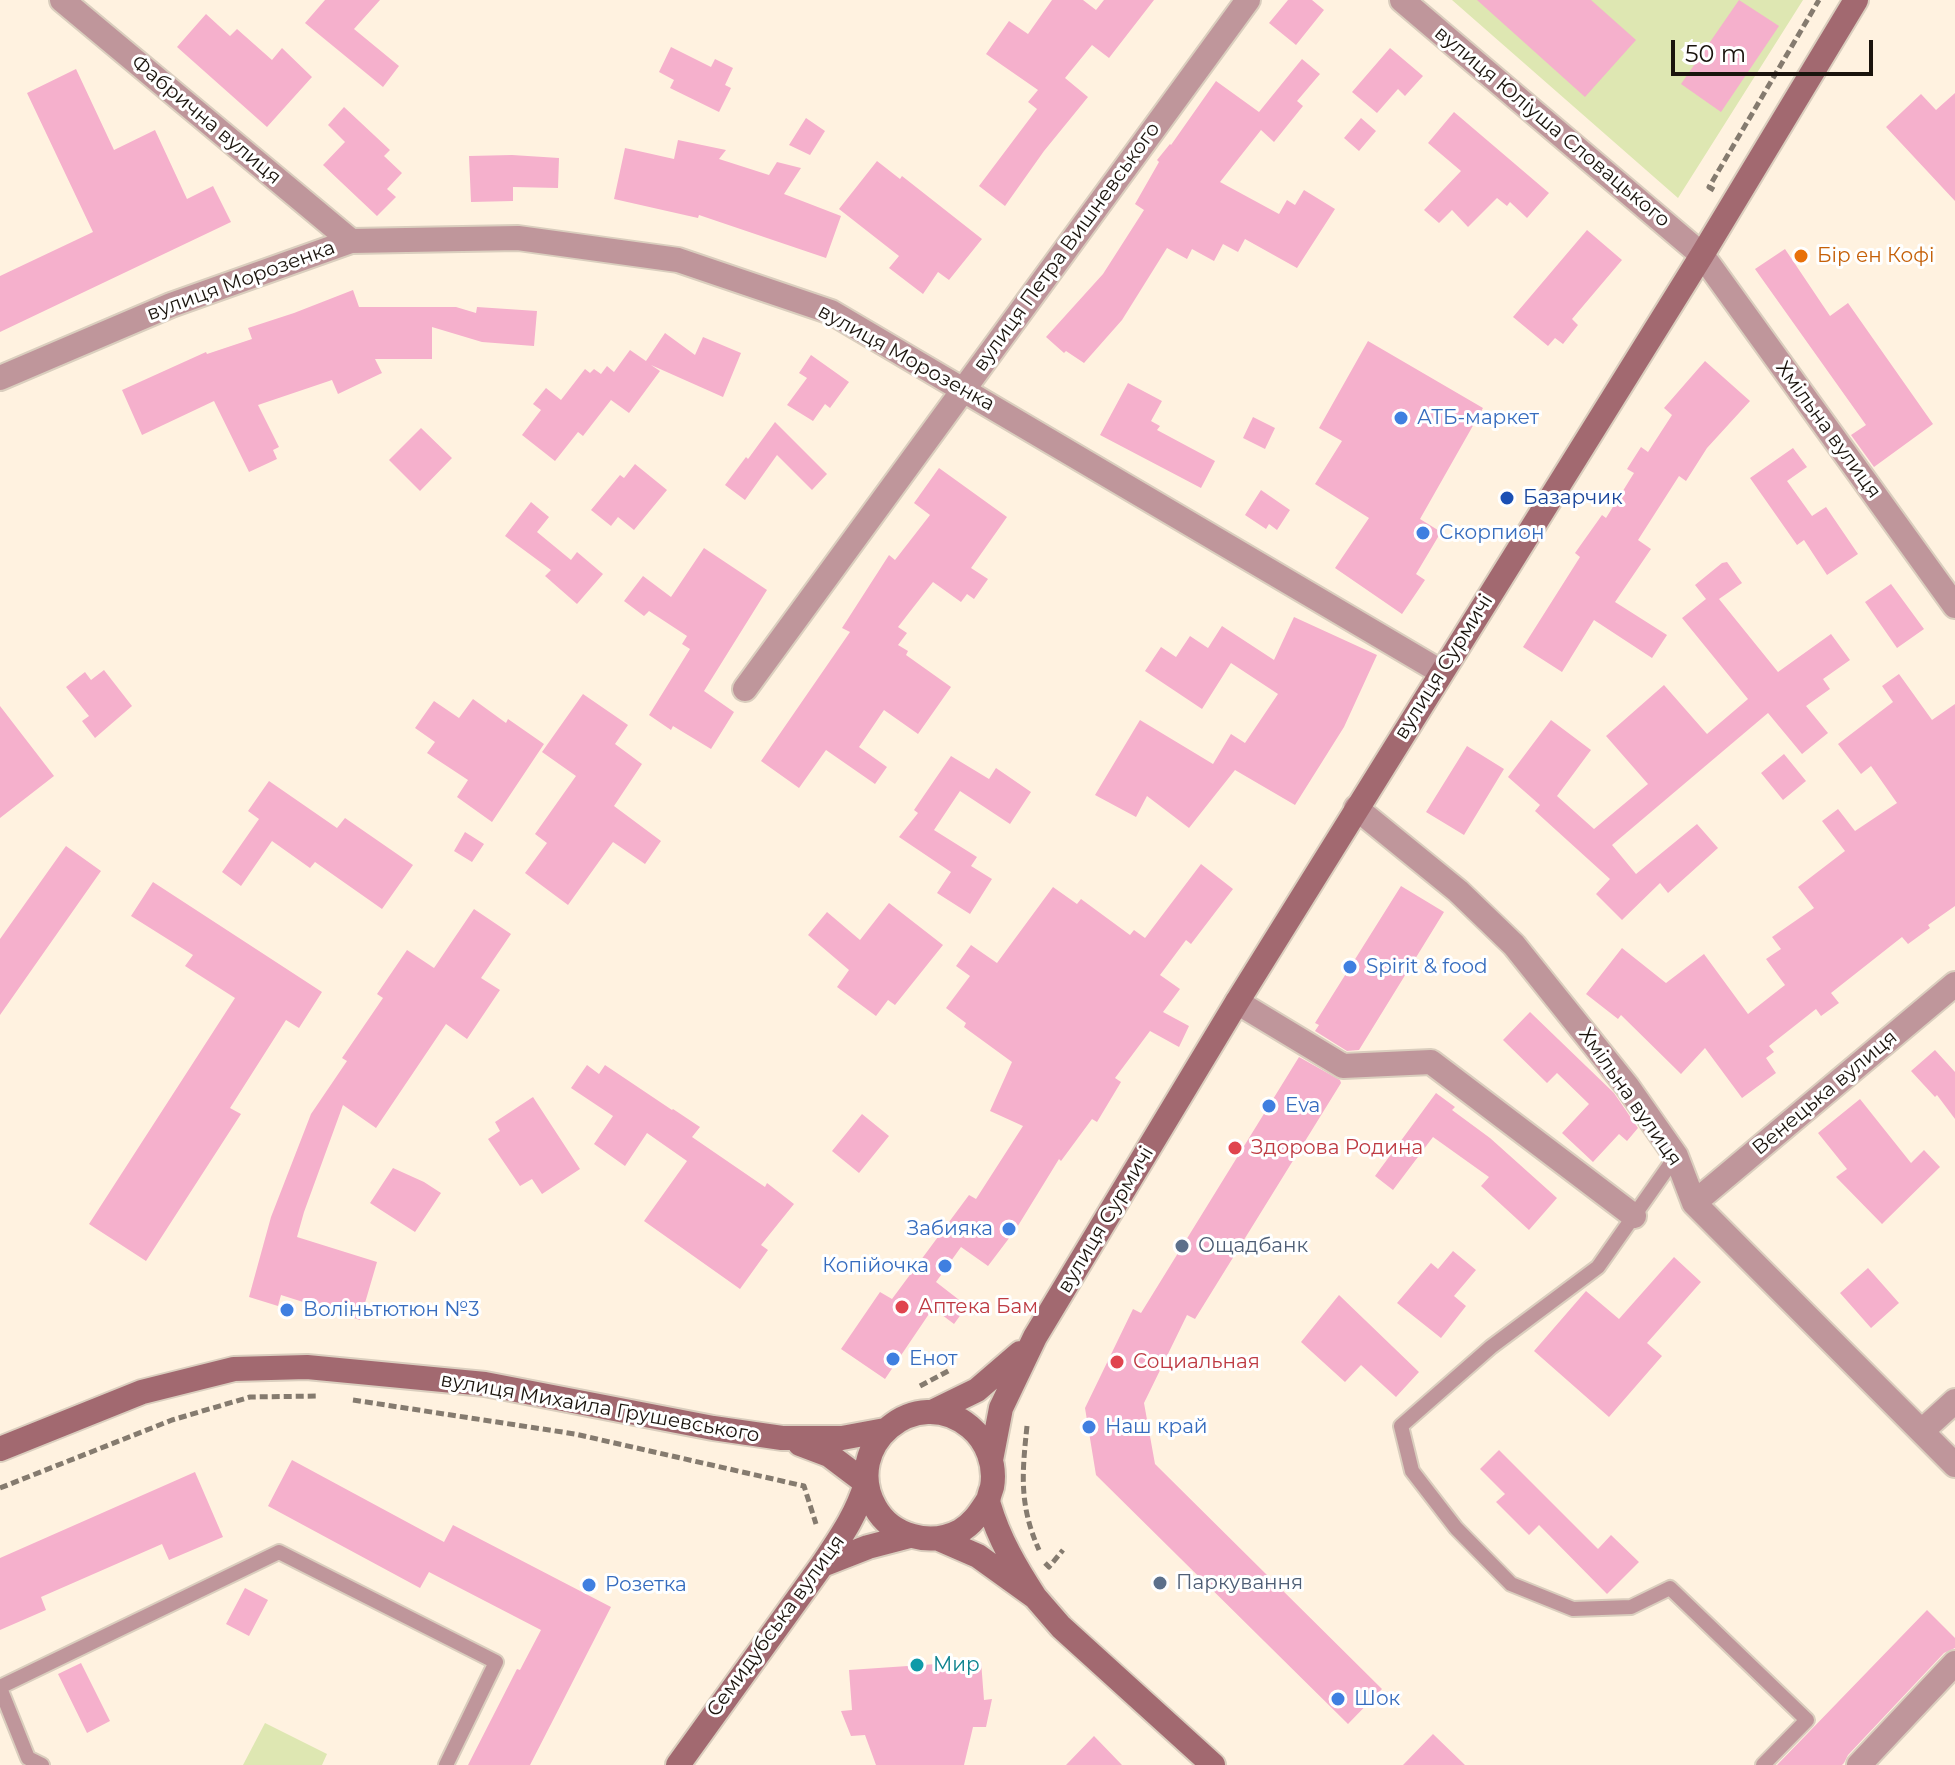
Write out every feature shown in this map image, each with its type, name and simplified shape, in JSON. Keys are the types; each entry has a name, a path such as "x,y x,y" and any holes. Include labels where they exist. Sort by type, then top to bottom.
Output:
{"main road":[{"name":"вулиця Сурмичі","path":"1035,1337 1356,808 1702,255 1856,0"},
{"path":"910,1536 893,1527 879,1514 870,1498 866,1483 867,1464 873,1446 885,1430 907,1416 932,1412 977,1390 1035,1337"},
{"path":"939,1539 959,1531 976,1518 988,1500 992,1487 991,1460 1001,1408 1035,1337"},
{"name":"вулиця Михайла Грушевського","path":"0,1449 142,1392 234,1369 307,1367 485,1384 713,1428 782,1438 842,1438 885,1430"},
{"path":"932,1412 952,1416 970,1426 983,1441 991,1460"},
{"name":"вулиця Михайла Грушевського","path":"782,1438 829,1455 866,1483"},
{"name":"Семидубська вулиця","path":"678,1765 853,1519 866,1483"},
{"path":"988,1500 1001,1540 1035,1597 1061,1627 1213,1765"},
{"path":"822,1565 868,1547 910,1536 939,1539 978,1556 1035,1597"}],"street":[{"name":"Фабрична вулиця","path":"62,0 351,241"},
{"name":"вулиця Петра Вишневського","path":"745,689 1248,0"},
{"name":"вулиця Юліуша Словацького","path":"1402,0 1702,255"},
{"name":"вулиця Морозенка","path":"0,378 171,305 351,241 518,238 678,260 831,312 1441,672"},
{"name":"Хмільна вулиця","path":"1702,255 1955,606"},
{"name":"Хмільна вулиця","path":"1356,808 1458,891 1514,945 1572,1014 1676,1156 1694,1203 1955,1465"},
{"name":"Венецька вулиця","path":"1694,1203 1955,984"},
{"path":"1237,1002 1343,1066 1431,1062 1634,1216"},
{"path":"1922,1431 1955,1401"},
{"path":"1859,1765 1955,1663"}],"lane":[{"path":"1676,1156 1598,1267 1491,1347 1401,1426 1412,1471 1456,1528 1511,1584 1573,1609 1631,1607 1670,1588 1807,1720 1763,1765"},
{"path":"42,1765 28,1758 0,1687 279,1552 496,1662 446,1765"}],"path":[{"path":"1732,204 1709,187 1819,0"},
{"path":"0,1488 172,1420 250,1397 333,1397"},
{"path":"345,1399 575,1434 804,1486 816,1524"},
{"path":"1027,1426 1021,1477 1028,1525 1049,1567 1063,1550"}],"green space":[{"path":"1452,0 1803,0 1678,198"},
{"path":"265,1723 327,1754 322,1765 243,1765"}],"building":[{"path":"325,0 380,0 354,29 399,66 383,87 305,23"},
{"path":"1052,0 1083,0 1096,10 1104,0 1154,0 1109,58 1092,45 1065,78 1088,97 1005,206 979,186 1037,109 1028,102 1038,90 986,54 1009,21 1028,34"},
{"path":"1288,0 1312,0 1324,10 1296,45 1269,23"},
{"path":"1477,0 1591,0 1636,40 1585,97"},
{"path":"1739,0 1779,26 1721,112 1681,84"},
{"path":"206,14 230,36 237,29 272,60 282,48 312,77 267,127 177,47"},
{"path":"671,47 711,67 715,59 733,68 725,85 731,88 719,112 670,88 674,80 659,72"},
{"path":"1390,48 1423,76 1405,96 1398,89 1377,113 1352,92"},
{"path":"1302,59 1320,74 1297,101 1303,106 1274,142 1261,130 1220,182 1279,214 1287,200 1295,205 1304,190 1335,209 1297,268 1245,239 1238,252 1223,244 1214,261 1192,249 1187,259 1167,248 1122,320 1084,363 1066,351 1064,353 1046,337 1103,274 1144,210 1135,204 1159,162 1157,160 1216,81 1259,112"},
{"path":"76,69 114,150 155,130 187,199 213,186 231,222 0,332 0,276 93,232 27,93"},
{"path":"1955,93 1955,201 1886,127 1921,94 1936,110"},
{"path":"344,107 390,150 384,156 402,173 387,189 396,197 377,216 323,165 345,142 328,125"},
{"path":"1454,112 1549,193 1527,218 1510,202 1507,206 1497,198 1468,227 1452,210 1439,223 1424,210 1461,171 1428,143"},
{"path":"806,118 825,131 810,155 789,145"},
{"path":"1361,118 1376,131 1359,151 1344,138"},
{"path":"678,140 726,150 719,159 769,175 777,162 801,168 784,194 841,216 826,258 699,215 698,218 614,199 625,148 674,159"},
{"path":"469,156 559,158 558,188 513,187 513,201 471,202"},
{"path":"877,161 900,179 902,176 982,239 949,280 938,272 923,294 889,268 899,256 839,209"},
{"path":"1587,230 1622,260 1572,319 1578,325 1563,344 1555,338 1548,346 1513,317"},
{"path":"1785,249 1830,316 1848,303 1933,424 1874,467 1851,435 1866,425 1755,269"},
{"path":"353,290 359,307 456,307 476,313 477,307 537,311 534,346 482,342 432,327 432,359 375,359 382,373 338,394 332,380 258,405 279,447 273,450 277,459 249,472 214,401 142,435 122,390 206,352 252,339 248,328"},
{"path":"665,333 695,355 703,337 741,353 723,397 651,365 660,371 629,413 611,400 583,436 578,432 555,461 522,435 541,410 533,404 546,388 561,400 585,369 590,373 594,369 601,374 607,366 614,372 630,350 646,361"},
{"path":"1368,341 1483,408 1420,519 1441,532 1416,574 1425,580 1402,614 1335,568 1369,518 1315,484 1342,441 1319,428"},
{"path":"811,355 849,382 830,408 825,404 813,421 787,405 807,378 799,373"},
{"path":"1705,361 1750,401 1707,448 1686,481 1679,476 1638,540 1651,549 1615,602 1667,635 1652,658 1594,620 1562,672 1523,647 1580,557 1575,553 1602,515 1606,518 1634,473 1627,469 1641,447 1648,452 1672,415 1664,408"},
{"path":"1128,383 1162,401 1151,421 1160,426 1157,430 1215,461 1201,488 1100,435"},
{"path":"1253,417 1275,428 1265,449 1243,438"},
{"path":"775,422 827,474 812,490 777,455 745,500 725,485"},
{"path":"421,428 452,458 420,491 389,460"},
{"path":"1793,448 1807,467 1787,481 1812,516 1826,507 1858,554 1827,575 1804,540 1797,545 1750,478"},
{"path":"635,464 667,490 634,530 618,517 611,526 591,510 620,475 624,478"},
{"path":"939,468 1007,517 971,568 988,579 974,599 967,594 961,602 933,582 898,627 907,633 898,645 908,651 906,655 951,687 918,734 884,710 859,747 887,767 875,784 826,750 799,788 761,761 850,632 842,628 889,555 895,560 930,515 914,503"},
{"path":"1261,490 1290,510 1277,530 1269,524 1266,529 1245,515"},
{"path":"531,502 549,517 537,532 571,560 577,552 603,574 577,604 545,576 551,570 505,536"},
{"path":"704,548 767,590 704,691 734,712 711,749 673,726 671,730 649,715 690,649 682,644 687,636 649,611 644,616 624,601 643,576 671,597"},
{"path":"1727,562 1742,583 1719,599 1778,672 1831,634 1850,660 1823,679 1830,689 1806,706 1828,733 1802,754 1768,713 1612,845 1636,874 1697,824 1718,848 1668,893 1660,883 1622,920 1596,894 1610,879 1535,811 1540,805 1508,777 1551,720 1591,750 1557,796 1594,829 1648,784 1606,736 1664,685 1707,734 1748,699 1682,618 1706,599 1695,585"},
{"path":"1891,584 1924,629 1897,648 1865,602"},
{"path":"1294,617 1377,655 1344,727 1295,805 1235,770 1189,828 1147,796 1136,817 1095,795 1140,720 1213,764 1231,734 1245,743 1278,694 1231,663 1202,709 1145,671 1161,647 1176,657 1190,636 1208,648 1222,626 1274,660"},
{"path":"104,670 132,706 95,738 82,721 89,716 66,687 85,672 91,680"},
{"path":"1899,674 1932,720 1955,704 1955,906 1908,944 1902,937 1831,993 1839,1003 1821,1016 1816,1009 1769,1046 1774,1052 1766,1058 1776,1073 1742,1098 1705,1048 1681,1074 1621,1015 1618,1019 1586,994 1622,948 1666,983 1704,954 1748,1014 1785,985 1766,959 1781,949 1772,937 1814,908 1798,887 1845,851 1822,821 1838,809 1855,831 1897,803 1871,766 1861,774 1838,744 1893,702 1882,686"},
{"path":"583,694 628,725 615,744 642,764 614,806 661,841 645,864 613,842 568,905 525,873 547,843 535,834 576,776 542,752"},
{"path":"473,699 506,723 508,719 544,744 492,822 457,797 468,780 427,753 435,742 415,728 434,701 459,718"},
{"path":"0,706 54,776 0,818"},
{"path":"1467,746 1504,769 1464,835 1426,812"},
{"path":"1784,754 1806,781 1783,800 1761,773"},
{"path":"951,756 989,779 996,768 1031,792 1010,824 960,791 934,830 977,857 971,866 992,879 970,914 937,893 951,872 899,837 918,813 914,810"},
{"path":"269,781 337,828 345,818 413,865 382,909 315,862 310,868 272,841 241,886 222,872 259,819 248,811"},
{"path":"465,832 484,844 472,862 454,851"},
{"path":"66,846 101,871 0,1015 0,939"},
{"path":"1201,864 1233,889 1191,944 1186,940 1160,975 1180,989 1163,1012 1189,1026 1179,1047 1150,1031 1115,1078 1121,1082 1097,1122 1092,1119 1061,1161 1059,1159 1016,1229 988,1266 961,1247 936,1282 967,1306 954,1324 933,1308 885,1379 841,1349 880,1292 892,1299 969,1195 976,1199 1023,1126 990,1111 1012,1062 964,1027 966,1023 946,1008 970,976 956,966 971,945 997,963 1053,887 1077,904 1081,899 1130,935 1134,930 1145,938"},
{"path":"153,882 322,992 299,1028 286,1020 230,1108 241,1114 146,1261 89,1224 235,998 185,966 193,955 131,916"},
{"path":"1401,886 1444,912 1359,1050 1347,1051 1315,1031 1319,1025 1315,1023"},
{"path":"889,903 943,945 895,1005 888,1000 876,1016 837,987 849,970 808,935 827,912 860,940"},
{"path":"474,909 511,934 481,978 500,990 467,1039 446,1024 376,1128 343,1105 297,1237 377,1262 360,1320 281,1295 278,1306 249,1297 271,1217 311,1114 347,1061 342,1058 383,998 377,994 407,950 434,968"},
{"path":"1530,1012 1614,1093 1638,1128 1627,1141 1619,1134 1593,1162 1562,1133 1589,1104 1557,1073 1547,1083 1503,1040"},
{"path":"1935,1050 1955,1072 1955,1119 1937,1095 1935,1097 1911,1071"},
{"path":"1299,1057 1341,1083 1195,1319 1187,1315 1144,1403 1155,1464 1382,1689 1348,1724 1096,1475 1085,1408 1133,1309 1141,1313"},
{"path":"587,1065 599,1074 605,1065 700,1127 692,1137 765,1187 767,1183 794,1204 761,1245 768,1250 740,1289 644,1221 687,1161 647,1133 625,1166 594,1144 613,1116 571,1088"},
{"path":"1436,1093 1557,1198 1529,1230 1481,1186 1489,1177 1433,1137 1393,1190 1375,1176"},
{"path":"533,1097 580,1169 542,1194 532,1179 520,1186 488,1139 500,1131 495,1122"},
{"path":"1860,1099 1911,1163 1924,1150 1940,1167 1882,1224 1836,1177 1847,1169 1818,1133"},
{"path":"862,1114 889,1136 859,1173 832,1151"},
{"path":"393,1168 441,1193 415,1232 370,1203"},
{"path":"1453,1251 1476,1270 1454,1296 1466,1306 1441,1338 1397,1303 1431,1263 1438,1269"},
{"path":"1674,1257 1701,1282 1647,1343 1662,1356 1609,1417 1534,1351 1586,1291 1619,1319"},
{"path":"1868,1268 1899,1303 1871,1328 1840,1293"},
{"path":"1339,1295 1419,1372 1396,1397 1361,1365 1345,1382 1301,1342"},
{"path":"1499,1450 1598,1549 1611,1535 1639,1562 1607,1594 1539,1525 1529,1535 1496,1502 1505,1494 1480,1469"},
{"path":"292,1460 444,1542 453,1525 611,1607 530,1765 468,1765 517,1669 520,1670 541,1630 429,1572 420,1588 268,1506"},
{"path":"195,1472 223,1537 169,1560 162,1544 41,1597 46,1610 0,1630 0,1558"},
{"path":"245,1588 268,1600 249,1636 226,1624"},
{"path":"1927,1610 1955,1638 1955,1648 1944,1653 1848,1755 1844,1763 1777,1765"},
{"path":"981,1661 984,1700 992,1699 986,1727 973,1727 964,1765 876,1765 865,1735 851,1736 841,1711 852,1710 849,1670"},
{"path":"81,1663 110,1721 87,1733 58,1674"},
{"path":"1433,1734 1465,1765 1403,1765"},
{"path":"1094,1736 1122,1765 1066,1765"}],"place":[{"name":"Бір ен Кофі","path":"1801,256"},
{"name":"АТБ-маркет","path":"1401,418"},
{"name":"Базарчик","path":"1507,498"},
{"name":"Скорпион","path":"1423,533"},
{"name":"Spirit & food","path":"1350,967"},
{"name":"Eva","path":"1269,1106"},
{"name":"Здорова Родина","path":"1235,1148"},
{"name":"Забияка","path":"1009,1229"},
{"name":"Ощадбанк","path":"1182,1246"},
{"name":"Копійочка","path":"945,1266"},
{"name":"Аптека Бам","path":"902,1307"},
{"name":"Воліньтютюн №3","path":"287,1310"},
{"name":"Енот","path":"893,1359"},
{"name":"Социальная","path":"1117,1362"},
{"name":"Наш край","path":"1089,1427"},
{"name":"Паркування","path":"1160,1583"},
{"name":"Розетка","path":"589,1585"},
{"name":"Мир","path":"917,1665"},
{"name":"Шок","path":"1338,1699"}]}
